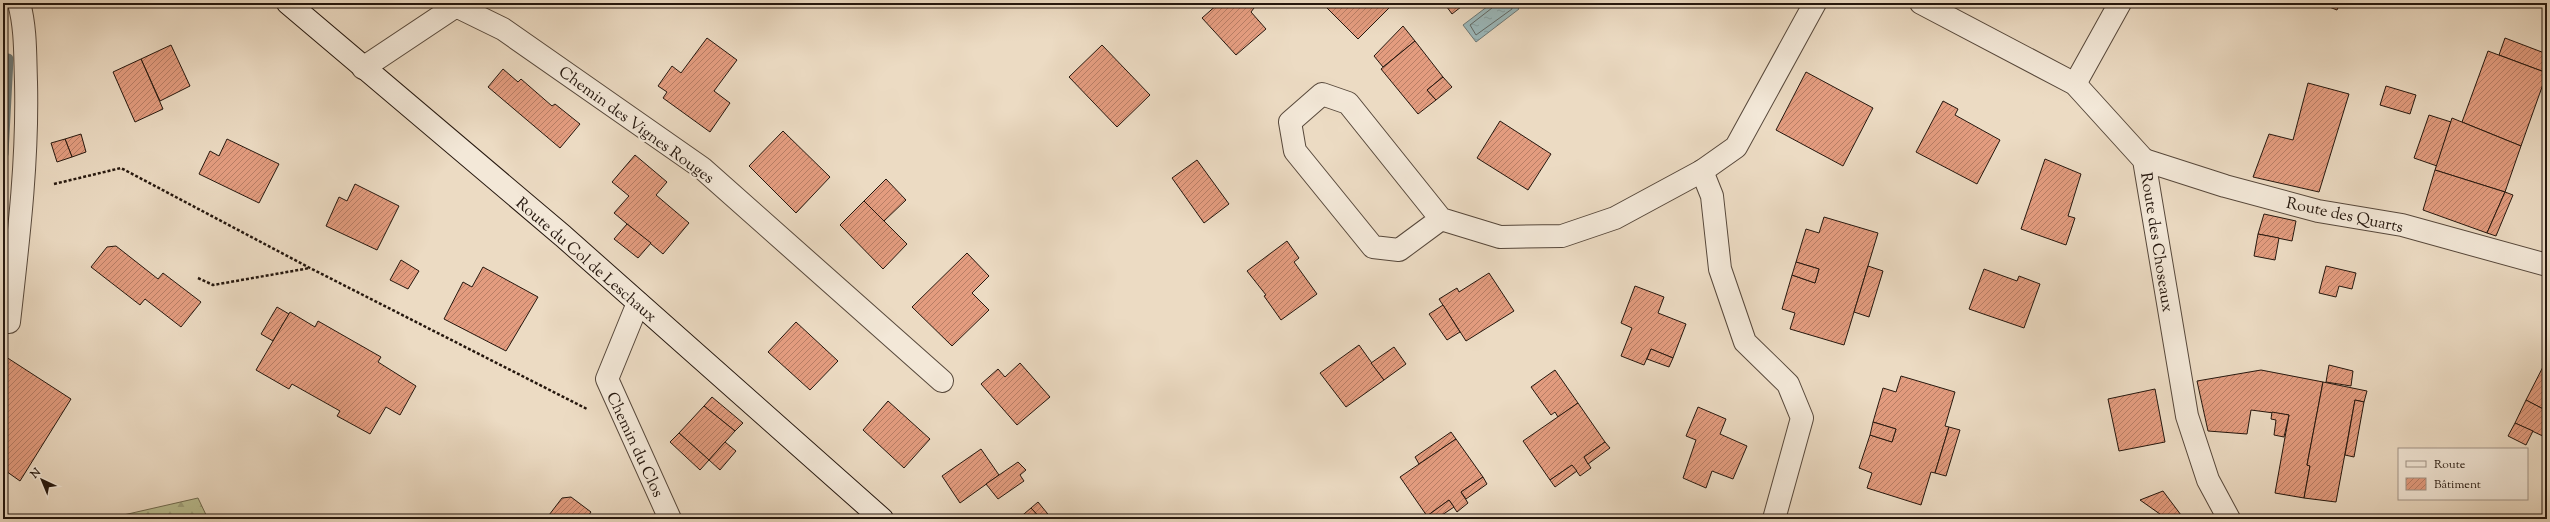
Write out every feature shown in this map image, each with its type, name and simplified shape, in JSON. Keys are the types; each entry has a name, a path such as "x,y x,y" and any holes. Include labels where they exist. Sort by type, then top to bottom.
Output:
{"street":[{"path":"9,322 24,192 27,111 24,25 19,3"},
{"name":"Route du Col de Leschaux","path":"288,3 563,236 882,519"},
{"path":"1441,219 1399,250 1372,247 1295,151 1290,122 1322,94 1348,103 1441,219 1500,237 1562,236 1615,218 1702,171 1736,148 1815,3"},
{"name":"Route des Choseaux","path":"1921,3 2075,84 2144,160 2187,416 2208,480 2229,519"},
{"path":"2075,84 2120,3"},
{"name":"Chemin des Vignes Rouges","path":"363,68 456,6 503,29 702,168 942,381"},
{"name":"Route des Quarts","path":"2144,160 2224,186 2318,211 2402,225 2547,265"},
{"path":"1702,171 1712,196 1720,269 1745,342 1788,384 1802,418 1774,519"},
{"name":"Chemin du Clos","path":"638,303 607,379 670,519"}],"path":[{"path":"24,192 121,168 310,268 630,431"},
{"path":"198,278 213,285 310,268"}],"green space":[{"path":"198,498 208,519 106,519"}],"water":[{"path":"1492,3 1514,3 1519,9 1476,42 1463,25"}],"building":[{"path":"1219,3 1249,3 1254,8 1251,12 1266,29 1236,55 1202,18"},
{"path":"1322,3 1384,3 1389,8 1358,39"},
{"path":"1444,3 1466,3 1452,14"},
{"path":"2319,3 2340,3 2337,10"},
{"path":"1403,26 1415,41 1383,67 1374,56"},
{"path":"707,38 737,60 714,91 730,103 710,132 663,98 667,92 658,86 672,66 681,73"},
{"path":"2505,38 2547,54 2547,73 2499,55"},
{"path":"1415,41 1443,77 1427,90 1436,100 1418,114 1381,69"},
{"path":"171,45 190,86 160,101 141,59"},
{"path":"1102,45 1150,95 1117,127 1069,77"},
{"path":"2488,51 2547,73 2521,146 2462,122"},
{"path":"141,59 163,109 135,122 113,72"},
{"path":"503,69 518,82 521,79 552,106 555,104 580,124 560,148 488,87"},
{"path":"1806,72 1873,108 1843,166 1776,130"},
{"path":"1443,77 1452,87 1436,100 1427,90"},
{"path":"2308,83 2349,94 2319,192 2253,177 2269,134 2293,140"},
{"path":"2386,86 2416,95 2410,114 2380,105"},
{"path":"1943,101 1958,109 1955,115 2000,140 1977,184 1916,152"},
{"path":"2429,115 2451,122 2437,166 2414,158"},
{"path":"2452,118 2521,146 2505,192 2435,170"},
{"path":"1500,121 1551,154 1528,190 1477,158"},
{"path":"783,131 830,177 796,213 749,166"},
{"path":"81,134 86,152 72,157 65,139"},
{"path":"65,139 72,157 57,162 51,143"},
{"path":"227,139 279,164 259,203 199,174 210,151 219,156"},
{"path":"635,155 667,182 656,195 689,223 663,254 614,213 629,196 612,182"},
{"path":"2045,159 2081,174 2068,216 2075,218 2066,245 2021,229"},
{"path":"1197,160 1229,204 1204,223 1172,178"},
{"path":"2435,170 2505,192 2487,233 2423,210"},
{"path":"886,179 906,200 884,221 864,201"},
{"path":"355,184 399,206 377,250 326,226 339,197 347,201"},
{"path":"2505,192 2513,195 2496,236 2487,233"},
{"path":"864,201 907,244 883,269 840,225"},
{"path":"2264,214 2296,221 2292,241 2258,234"},
{"path":"1824,217 1878,233 1844,345 1790,329 1795,313 1782,309 1792,275 1815,283 1819,269 1796,262 1806,229 1819,233"},
{"path":"627,224 651,243 638,258 614,239"},
{"path":"2258,234 2279,238 2275,260 2254,256"},
{"path":"1287,241 1299,258 1294,262 1317,294 1281,320 1264,296 1266,295 1247,271"},
{"path":"116,246 158,279 163,273 201,302 181,327 145,299 140,305 91,267 107,247"},
{"path":"967,253 989,276 972,293 989,310 952,346 912,307"},
{"path":"401,260 419,271 408,289 390,280"},
{"path":"1796,262 1819,269 1815,283 1792,275"},
{"path":"1868,266 1883,271 1869,317 1854,312"},
{"path":"2326,266 2356,273 2352,289 2339,286 2336,297 2319,293"},
{"path":"483,267 538,297 506,351 444,319 463,282 472,287"},
{"path":"1984,269 2017,281 2019,276 2040,284 2024,328 1969,309"},
{"path":"1489,273 1514,311 1466,341 1439,299 1457,288 1459,292"},
{"path":"1635,286 1664,297 1658,313 1686,324 1673,358 1651,349 1644,365 1621,356 1632,328 1621,323"},
{"path":"1443,305 1460,332 1447,340 1429,314"},
{"path":"277,307 289,314 273,341 261,334"},
{"path":"290,312 315,327 318,321 381,357 378,362 416,386 400,415 386,407 370,434 337,416 340,411 292,384 289,389 256,370"},
{"path":"796,322 838,361 810,390 768,352"},
{"path":"1359,345 1384,380 1346,407 1320,373"},
{"path":"1394,347 1406,364 1384,380 1371,363"},
{"path":"1651,349 1673,358 1669,367 1647,359"},
{"path":"3,355 71,399 20,481 3,469"},
{"path":"2547,359 2547,411 2526,400"},
{"path":"1020,363 1050,397 1017,425 981,384 998,369 1005,377"},
{"path":"2329,365 2353,371 2351,386 2326,382"},
{"path":"1555,370 1578,403 1558,417 1555,412 1551,415 1531,387"},
{"path":"2261,370 2323,382 2307,465 2310,466 2304,498 2275,493 2289,415 2251,410 2247,434 2208,431 2197,381"},
{"path":"1901,376 1955,392 1945,426 1949,427 1935,473 1931,472 1921,505 1867,488 1872,473 1859,468 1870,435 1892,442 1896,429 1873,422 1883,388 1896,392"},
{"path":"2323,382 2367,391 2364,402 2355,400 2336,502 2304,498 2310,466 2307,465"},
{"path":"2155,389 2165,442 2119,451 2108,399"},
{"path":"712,397 743,423 735,431 704,406"},
{"path":"2355,400 2364,402 2354,457 2345,455"},
{"path":"2526,400 2547,411 2547,438 2515,423"},
{"path":"888,401 930,439 904,468 863,430"},
{"path":"1578,403 1605,442 1584,457 1591,468 1580,476 1572,465 1550,480 1523,441"},
{"path":"704,406 735,431 709,460 679,433"},
{"path":"1698,407 1726,419 1720,434 1747,446 1733,479 1712,471 1706,488 1683,478 1696,440 1686,436"},
{"path":"2272,412 2289,415 2284,437 2274,435 2276,420 2271,419"},
{"path":"1873,422 1896,429 1892,442 1870,435"},
{"path":"2515,423 2533,431 2526,445 2508,436"},
{"path":"1949,427 1960,430 1946,476 1935,473"},
{"path":"1451,432 1456,439 1419,464 1415,457"},
{"path":"679,433 709,460 700,470 670,442"},
{"path":"1456,439 1483,477 1461,492 1468,503 1457,512 1449,500 1427,516 1400,477"},
{"path":"725,442 736,451 720,470 709,460"},
{"path":"1605,442 1610,448 1588,464 1584,457"},
{"path":"981,449 999,475 960,503 942,476"},
{"path":"1018,462 1026,470 1020,475 1024,481 998,499 986,484"},
{"path":"1572,465 1577,471 1555,487 1550,480"},
{"path":"1483,477 1487,484 1466,499 1461,492"},
{"path":"2163,491 2184,519 2167,519 2140,500"},
{"path":"571,497 591,512 586,519 546,519 562,498"},
{"path":"1449,500 1454,507 1436,519 1430,519 1427,516"},
{"path":"1038,502 1052,519 1041,519 1031,508"},
{"path":"1031,508 1041,519 1018,519"}],"waterway":[{"path":"3,154 8,59"}]}
